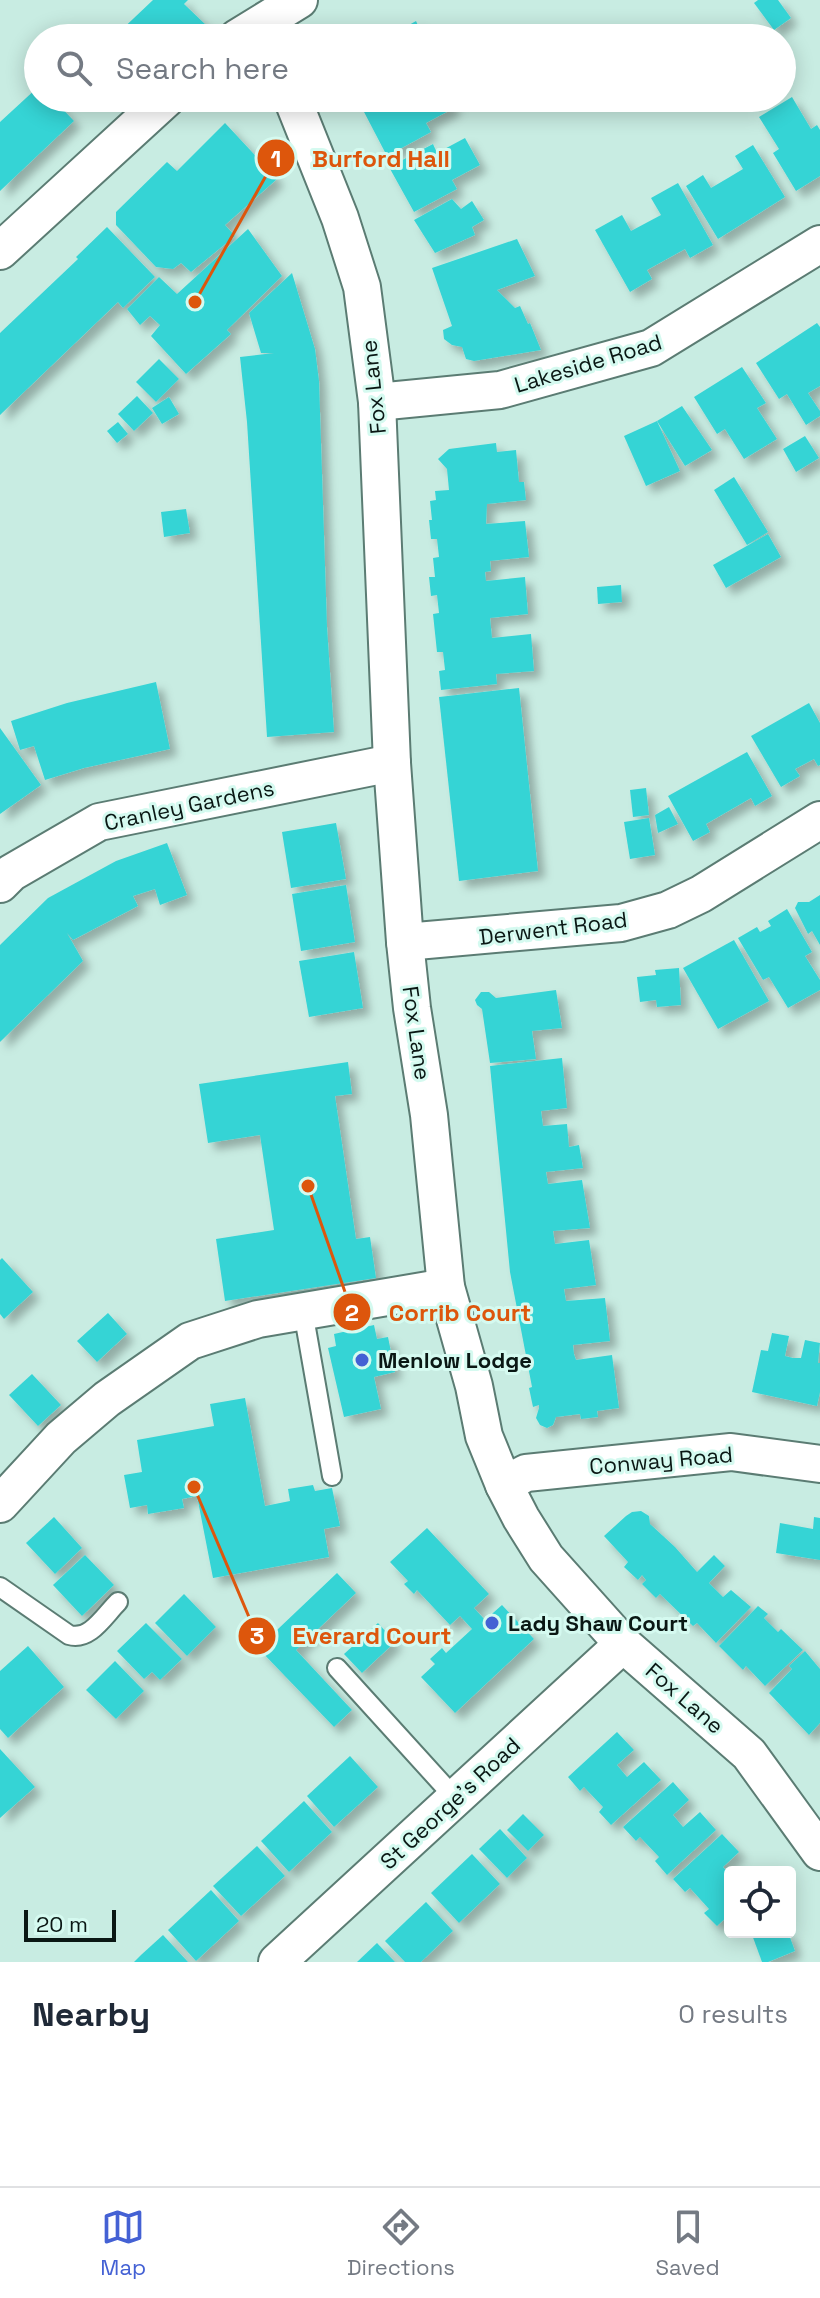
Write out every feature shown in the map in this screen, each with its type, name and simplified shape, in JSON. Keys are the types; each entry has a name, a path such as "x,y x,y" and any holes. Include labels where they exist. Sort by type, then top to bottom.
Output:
{"street":[{"path":"256,24 299,0"},
{"path":"0,251 152,112"},
{"name":"Fox Lane","path":"298,112 340,218 362,287 377,402 392,763 412,1008 429,1115 446,1287 474,1386 484,1436 504,1485 546,1558 623,1644 749,1754 820,1852"},
{"name":"Lakeside Road","path":"377,402 500,390 651,348 820,244"},
{"name":"Cranley Gardens","path":"0,884 11,873 99,822 392,763"},
{"name":"Derwent Road","path":"405,942 621,923 668,910 701,894 820,820"},
{"path":"0,1504 61,1438 84,1418 190,1341 258,1319 446,1287"},
{"name":"Conway Road","path":"504,1485 526,1473 731,1452 820,1464"},
{"name":"St George's Road","path":"277,1962 623,1644"}],"lane":[{"path":"303,1311 332,1476"},
{"path":"0,1587 69,1635 78,1638 86,1636 118,1602"},
{"path":"337,1668 455,1798"}],"building":[{"path":"153,0 188,0 184,4 205,24 128,24"},
{"path":"758,0 778,0 791,18 782,24 770,24 754,3"},
{"path":"24,100 24,112 65,112 74,121 0,191 0,122"},
{"path":"796,104 811,129 817,125 820,130 820,176 796,191 773,153 779,149 759,117 767,112 796,112"},
{"path":"364,112 447,112 426,123 431,132 387,156"},
{"path":"225,123 277,179 225,225 235,236 191,272 181,263 173,269 156,267 116,225 116,212 167,162 177,171"},
{"path":"465,138 480,165 452,180 457,189 414,212 389,167 433,144 437,153"},
{"path":"753,145 785,197 718,239 686,186 703,175 711,188 743,169 735,156"},
{"path":"678,183 713,245 690,258 685,249 647,270 652,279 630,292 595,230 622,215 631,231 661,215 651,198"},
{"path":"452,199 461,209 472,201 484,220 472,227 475,235 435,253 414,220"},
{"path":"107,227 155,277 123,308 118,302 0,415 0,333"},
{"path":"248,229 282,276 227,330 231,334 186,374 151,336 160,325 150,316 140,325 127,309 159,277 177,294"},
{"path":"517,239 535,276 497,290 515,308 520,306 541,350 474,361 466,359 462,347 444,339 443,330 452,326 432,268"},
{"path":"292,273 315,349 319,381 327,627 334,732 267,737 240,357 274,353 261,353 249,313"},
{"path":"817,323 820,327 820,386 808,393 820,416 806,425 787,394 779,399 756,363"},
{"path":"159,359 179,379 156,402 136,382"},
{"path":"742,367 766,403 757,408 777,439 744,459 725,429 717,434 694,397"},
{"path":"137,396 153,413 134,431 118,414"},
{"path":"169,397 179,414 162,424 152,408"},
{"path":"682,406 712,450 685,466 657,421"},
{"path":"657,421 680,471 646,486 624,436"},
{"path":"118,422 128,434 117,443 107,431"},
{"path":"805,436 819,458 796,472 783,449"},
{"path":"496,443 497,452 516,450 519,482 524,482 526,500 487,504 486,524 525,521 529,557 490,561 491,571 485,572 486,581 525,577 528,614 490,618 492,638 531,634 534,671 496,674 497,684 441,690 439,671 445,670 443,652 437,652 433,614 439,613 437,595 431,596 429,577 435,577 433,558 439,557 437,539 431,539 429,520 432,520 430,501 436,500 435,491 449,490 447,469 438,459 449,449"},
{"path":"734,477 768,532 747,545 714,490"},
{"path":"186,509 190,533 164,537 161,512"},
{"path":"768,534 781,557 726,588 713,565"},
{"path":"621,585 622,602 598,604 597,587"},
{"path":"156,682 170,749 45,780 34,746 20,750 11,721 67,703"},
{"path":"519,688 538,871 459,881 439,697"},
{"path":"809,703 820,723 820,765 814,759 795,769 800,776 781,787 751,736"},
{"path":"0,728 41,785 0,814"},
{"path":"747,752 772,796 755,806 751,798 706,824 710,832 693,841 668,796"},
{"path":"646,788 649,815 633,817 630,790"},
{"path":"669,807 678,824 658,833 655,815"},
{"path":"649,818 655,855 630,859 624,822"},
{"path":"336,823 346,879 291,888 282,832"},
{"path":"167,843 187,895 160,905 155,889 133,896 138,906 73,940 67,933 83,961 0,1042 0,945 48,898 116,861"},
{"path":"346,885 355,942 301,951 292,894"},
{"path":"820,895 820,945 812,931 808,934 795,908 798,902 809,902"},
{"path":"787,909 812,952 805,956 820,980 820,990 788,1008 769,977 763,980 738,938 757,927 760,932 771,926 768,921"},
{"path":"734,940 769,1001 718,1029 683,968"},
{"path":"354,952 363,1008 309,1017 299,961"},
{"path":"679,968 681,1005 657,1007 656,1000 640,1002 637,977 656,975 655,970"},
{"path":"556,990 562,1028 532,1031 536,1059 490,1063 482,1009 475,1000 481,992 489,992 496,998"},
{"path":"562,1058 567,1108 541,1111 543,1126 567,1124 569,1147 579,1145 583,1168 546,1172 548,1184 582,1180 590,1228 553,1231 555,1244 589,1240 596,1285 564,1289 566,1301 605,1298 610,1341 573,1345 574,1354 576,1360 612,1355 619,1408 597,1411 598,1417 581,1419 580,1414 556,1417 553,1425 547,1428 540,1425 536,1418 539,1405 533,1407 510,1272 490,1066"},
{"path":"348,1062 352,1094 335,1096 356,1239 370,1237 376,1278 225,1301 216,1239 274,1230 260,1135 208,1143 199,1084"},
{"path":"2,1258 33,1292 4,1319 0,1314"},
{"path":"108,1313 127,1334 97,1362 77,1341"},
{"name":"Menlow Lodge","path":"374,1325 377,1339 388,1337 395,1372 374,1377 381,1409 344,1417 328,1348 336,1346 334,1334"},
{"path":"772,1333 789,1336 785,1356 793,1358 801,1358 805,1340 820,1343 817,1406 752,1392 761,1350 768,1351"},
{"path":"32,1374 61,1405 38,1426 9,1395"},
{"path":"245,1398 265,1506 290,1501 288,1489 313,1485 315,1491 332,1488 340,1526 324,1529 329,1557 213,1578 197,1496 182,1499 184,1508 148,1514 147,1505 130,1508 124,1475 142,1472 137,1440 214,1426 210,1404"},
{"path":"641,1511 649,1516 650,1524 697,1572 714,1555 725,1566 709,1583 723,1597 731,1590 751,1607 716,1643 697,1623 693,1626 660,1594 656,1598 642,1584 646,1580 642,1575 638,1580 624,1567 628,1562 604,1536 626,1516"},
{"path":"54,1517 82,1548 55,1574 26,1543"},
{"path":"814,1517 820,1518 820,1560 776,1553 780,1523 813,1529"},
{"name":"Lady Shaw Court","path":"427,1528 489,1594 474,1608 485,1620 502,1605 534,1639 455,1713 421,1677 435,1664 430,1659 442,1648 446,1653 472,1629 460,1616 450,1625 417,1590 414,1594 404,1584 408,1581 390,1562"},
{"path":"85,1555 114,1585 82,1616 53,1585"},
{"path":"337,1573 356,1593 296,1650 352,1710 334,1727 258,1648"},
{"path":"184,1594 216,1627 187,1656 155,1623"},
{"path":"758,1606 768,1614 764,1618 778,1632 781,1629 803,1650 765,1686 746,1666 743,1670 719,1646"},
{"path":"146,1623 182,1659 160,1680 152,1672 144,1679 117,1651"},
{"path":"378,1623 395,1642 362,1673 344,1654"},
{"path":"28,1646 64,1687 8,1738 0,1729 0,1671"},
{"path":"805,1651 820,1669 820,1723 809,1735 769,1693"},
{"path":"115,1661 144,1691 116,1719 86,1690"},
{"path":"617,1732 634,1750 617,1765 627,1777 644,1762 661,1780 611,1825 599,1812 603,1807 584,1787 580,1791 568,1777"},
{"path":"0,1749 35,1787 0,1818"},
{"path":"350,1756 378,1787 334,1827 307,1796"},
{"path":"673,1782 689,1800 673,1815 683,1827 700,1812 716,1830 667,1875 655,1861 659,1857 640,1837 636,1841 623,1827"},
{"path":"304,1801 332,1832 289,1872 261,1841"},
{"path":"523,1814 544,1835 528,1851 507,1830"},
{"path":"500,1829 527,1858 507,1878 479,1849"},
{"path":"722,1834 739,1852 723,1867 724,1920 717,1926 704,1913 709,1909 690,1888 685,1892 673,1879"},
{"path":"257,1846 285,1876 241,1916 213,1886"},
{"path":"472,1854 500,1884 459,1923 431,1893"},
{"path":"211,1890 239,1921 196,1961 168,1930"},
{"path":"426,1902 453,1931 421,1962 405,1962 385,1941"},
{"path":"163,1935 188,1962 134,1962 141,1955"},
{"path":"753,1938 790,1938 795,1951 762,1962"},
{"path":"377,1943 395,1962 357,1962"}],"place":[{"name":"Burford Hall","path":"195,302"},
{"name":"Corrib Court","path":"308,1186"},
{"name":"Menlow Lodge","path":"362,1360"},
{"name":"Everard Court","path":"194,1487"},
{"name":"Lady Shaw Court","path":"492,1623"}]}
